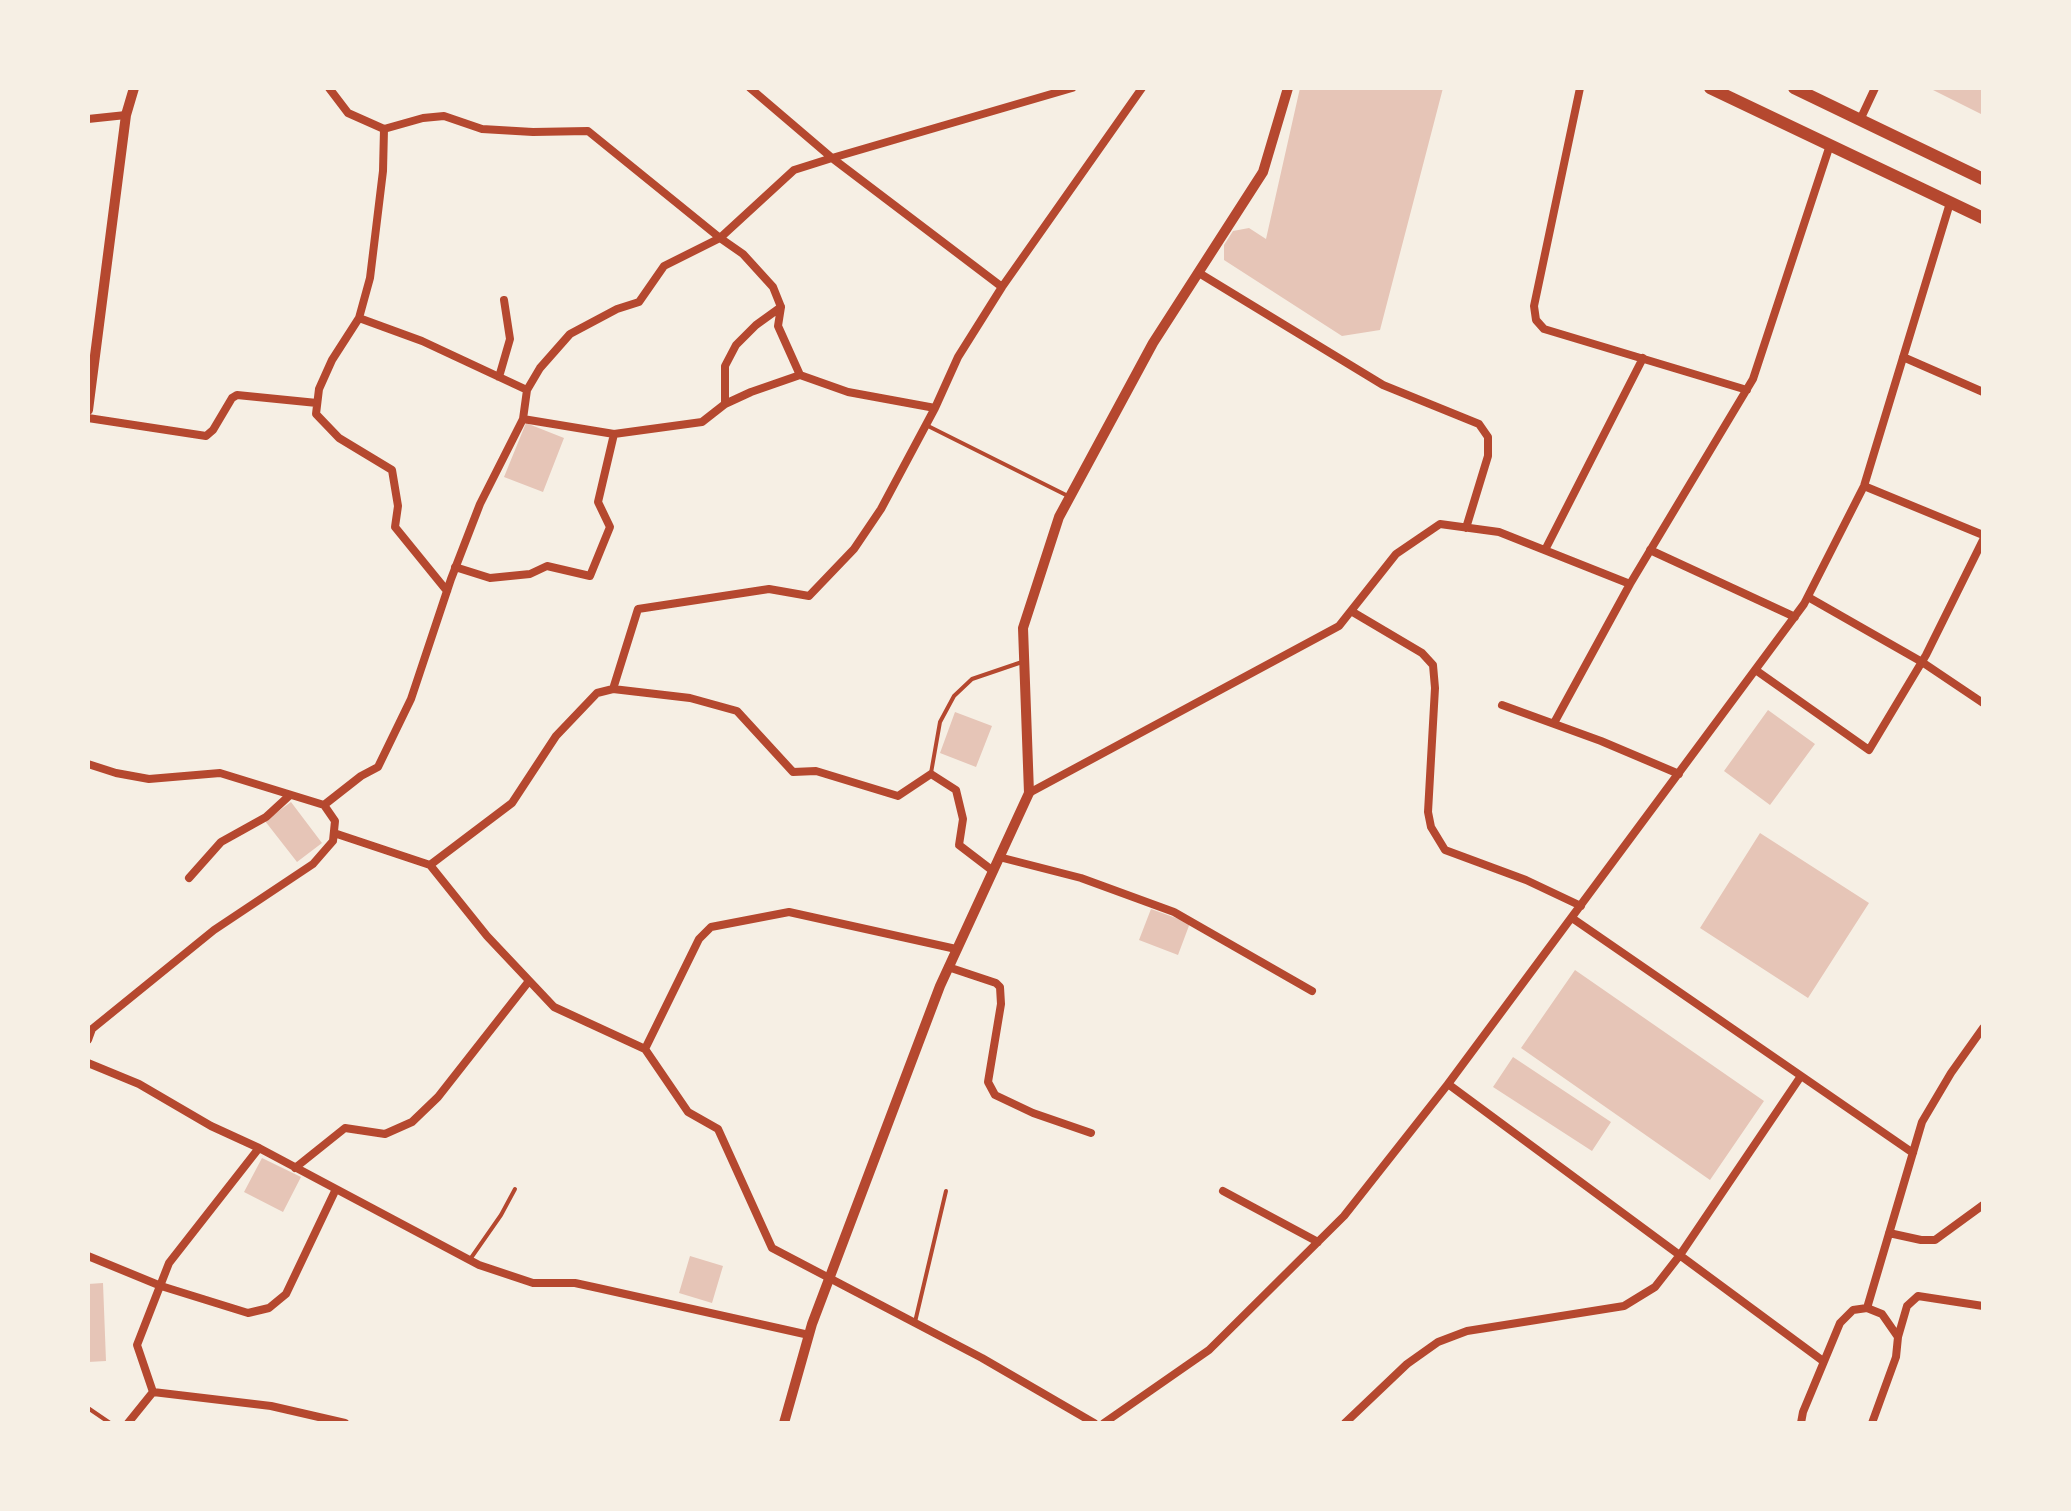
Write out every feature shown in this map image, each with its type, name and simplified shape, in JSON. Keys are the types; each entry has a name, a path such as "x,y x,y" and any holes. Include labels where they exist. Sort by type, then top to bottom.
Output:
{"highway":[{"path":"1710,88 1983,218"},
{"path":"1794,88 1983,179"}],"street":[{"path":"88,410 126,115 134,88"},
{"path":"329,88 348,113 384,129 423,118 444,116 482,129 588,131 743,254 773,287 781,307 778,326 800,375"},
{"path":"750,88 832,158 1002,287"},
{"path":"324,805 361,776 378,767 411,699 455,567 480,504 523,419 527,390 540,368 570,334 617,309 639,302 664,266 720,238 794,170 1072,88"},
{"path":"613,689 638,609 769,589 809,596 854,549 881,509 935,408 958,357 1002,287 1142,88"},
{"path":"784,1423 809,1335 830,1276 948,967 1029,793 1023,628 1059,517 1153,343 1263,172 1288,88"},
{"path":"1580,88 1534,306 1536,320 1544,329 1747,390"},
{"path":"1860,120 1875,88"},
{"path":"88,119 126,115"},
{"path":"384,129 383,171 370,278 359,318 332,360 319,389 316,414 339,438 392,470 398,506 395,527 447,591"},
{"path":"1554,723 1630,584 1753,379 1830,145"},
{"path":"1104,1423 1209,1350 1344,1216 1448,1084 1795,617 1864,486 1950,203"},
{"path":"1199,273 1383,385 1479,424 1488,437 1488,456 1466,528"},
{"path":"499,377 510,339 504,300"},
{"path":"725,404 725,366 736,345 781,307"},
{"path":"359,318 422,341 527,390"},
{"path":"1903,357 1983,392"},
{"path":"1545,550 1643,358"},
{"path":"523,419 614,434 702,422 725,404 800,375 848,392 935,408"},
{"path":"88,418 206,436 237,395 317,403"},
{"path":"455,567 490,578 530,574 547,566 590,576 610,527 598,502 614,434"},
{"path":"1757,671 1869,750 1922,662 1983,538 1864,486"},
{"path":"1029,793 1339,626 1396,554 1440,524 1499,532 1630,584"},
{"path":"1650,550 1795,617"},
{"path":"1808,597 1922,662 1983,703"},
{"path":"1351,611 1409,645 1433,665 1435,688 1428,812 1431,827 1445,850 1526,880 1581,906"},
{"path":"430,865 512,803 556,736 597,693 613,689 690,698 737,711 793,772 816,771 898,796 931,774 956,790 963,819 959,845 993,871"},
{"path":"1502,705 1679,774"},
{"path":"88,764 149,779 220,773 324,805 335,821 333,841 313,864 214,930 92,1029 88,1040"},
{"path":"189,878 221,842 266,817 290,795"},
{"path":"334,833 430,865 487,936 554,1007 645,1049 688,1112 718,1129 772,1248 915,1322 1094,1423"},
{"path":"999,857 1081,878 1174,912 1312,991"},
{"path":"645,1049 699,939 711,927 789,912 956,949"},
{"path":"1572,918 1913,1153"},
{"path":"948,967 1000,987 1001,1004 988,1082 995,1095 1033,1113 1091,1133"},
{"path":"295,1168 345,1128 385,1134 412,1122 438,1097 529,981"},
{"path":"1867,1308 1922,1122 1983,1028"},
{"path":"88,1063 139,1084 211,1126 259,1148 469,1260 533,1283 575,1283 809,1335"},
{"path":"1345,1423 1407,1364 1438,1342 1467,1331 1624,1306 1655,1287 1801,1076"},
{"path":"1448,1084 1823,1361"},
{"path":"153,1392 137,1345 169,1263 259,1148"},
{"path":"88,1256 161,1286 248,1313 269,1308 286,1294 336,1189"},
{"path":"1223,1191 1318,1242"},
{"path":"1889,1233 1935,1240 1983,1205"},
{"path":"1872,1423 1896,1357 1907,1306 1918,1296 1983,1306"},
{"path":"1801,1423 1840,1323 1853,1310 1867,1308 1882,1314 1898,1337"},
{"path":"128,1423 153,1392"},
{"path":"153,1392 271,1406 345,1423"}],"lane":[{"path":"926,425 1070,497"},
{"path":"931,774 940,722 954,696 972,679 1025,661"},
{"path":"469,1260 515,1189"},
{"path":"915,1322 946,1191"},
{"path":"88,1408 110,1423"}],"building":[{"path":"1300,88 1443,88 1380,330 1342,336 1224,260 1224,245 1233,231 1249,228 1266,239"},
{"path":"1929,88 1983,88 1983,115"},
{"path":"526,423 564,438 543,492 504,477"},
{"path":"1768,710 1815,744 1770,805 1724,771"},
{"path":"955,712 992,726 976,767 940,753"},
{"path":"291,802 322,843 297,862 265,821"},
{"path":"1760,833 1869,903 1808,998 1700,928"},
{"path":"1151,909 1190,923 1178,955 1139,940"},
{"path":"1575,970 1764,1101 1710,1180 1521,1048"},
{"path":"1513,1057 1611,1122 1592,1151 1493,1087"},
{"path":"262,1158 301,1177 283,1212 244,1192"},
{"path":"690,1256 723,1266 712,1303 679,1293"},
{"path":"103,1283 106,1361 88,1362 88,1284"}]}
